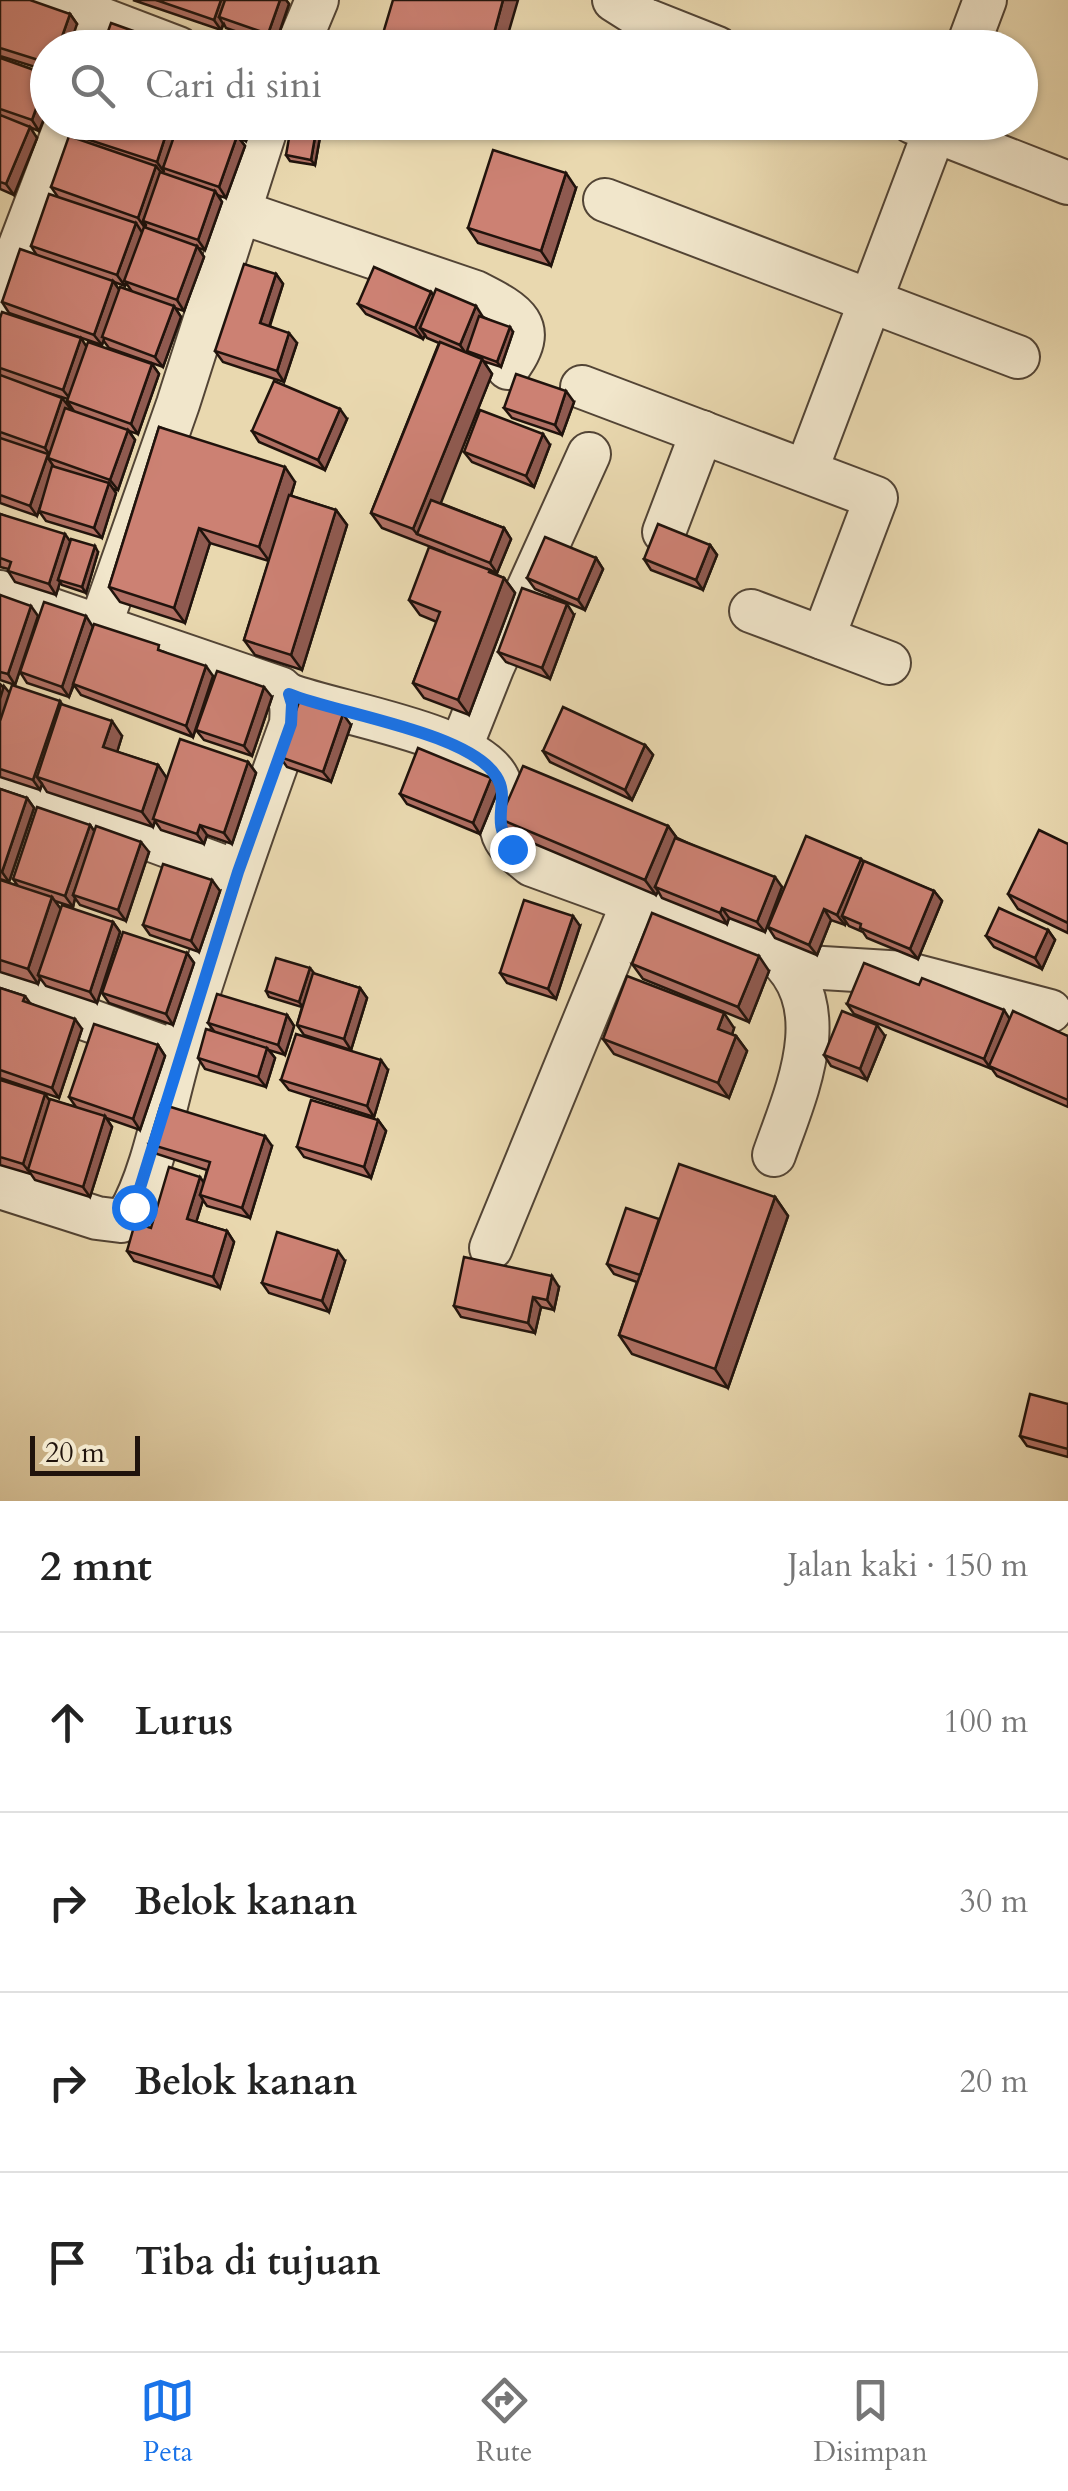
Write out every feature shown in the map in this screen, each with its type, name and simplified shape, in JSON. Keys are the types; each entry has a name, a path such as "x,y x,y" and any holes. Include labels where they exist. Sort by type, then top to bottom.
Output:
{"street":[{"path":"52,0 105,22"},
{"path":"304,30 317,0"},
{"path":"614,0 644,19 672,30"},
{"path":"974,30 985,0"},
{"path":"0,298 59,140"},
{"path":"100,626 178,404 262,140"},
{"path":"806,472 870,301 924,140"},
{"path":"966,140 1068,182"},
{"path":"606,200 1018,357"},
{"path":"240,212 475,292 505,308 517,317 522,328 518,355 508,368"},
{"path":"582,387 876,498 823,638"},
{"path":"664,532 702,432"},
{"path":"460,750 493,666 589,454"},
{"path":"0,592 280,688 319,706 393,722 460,750 486,765 498,778 502,793 498,825 512,849 532,865 774,954 790,966 802,992 810,1030 802,1073 774,1155"},
{"path":"751,610 889,663"},
{"path":"0,1187 97,1218 121,1222 128,1216 167,1104 238,872 291,724 289,694"},
{"path":"0,784 238,872"},
{"path":"491,1248 633,902"},
{"path":"790,966 906,973 945,980 1050,1011"},
{"path":"0,988 180,1053"}],"building":[{"path":"0,0 30,0 70,14 64,30 30,30 30,57 0,48"},
{"path":"156,0 221,0 214,20"},
{"path":"225,0 280,0 269,30 256,30 219,17"},
{"path":"393,0 503,0 495,30 384,30"},
{"path":"111,23 131,30 108,30"},
{"path":"0,58 30,69 30,119 0,109"},
{"path":"0,115 30,127 6,184 0,182"},
{"path":"68,140 81,140 156,166 138,218 51,187"},
{"path":"89,140 164,140 157,162"},
{"path":"173,140 236,140 219,187 163,168"},
{"path":"289,140 314,140 311,160 286,155"},
{"path":"493,150 566,173 541,251 468,228"},
{"path":"160,172 215,191 198,240 143,221"},
{"path":"49,194 136,223 117,275 31,246"},
{"path":"144,227 197,246 177,300 124,281"},
{"path":"20,249 113,281 94,335 2,302"},
{"path":"244,264 276,274 260,323 289,333 277,371 215,351"},
{"path":"374,267 431,292 415,328 358,304"},
{"path":"120,287 174,306 155,357 102,337"},
{"path":"436,289 476,306 460,345 420,328"},
{"path":"2,312 81,338 63,390 0,368"},
{"path":"479,316 510,327 497,362 467,351"},
{"path":"88,342 152,364 131,424 67,401"},
{"path":"440,342 482,359 413,529 371,513"},
{"path":"516,374 566,391 555,425 504,408"},
{"path":"0,375 62,398 45,448 0,432"},
{"path":"274,381 340,409 318,460 252,431"},
{"path":"65,408 128,430 110,480 48,458"},
{"path":"480,410 543,434 526,476 464,452"},
{"path":"159,427 285,467 259,547 199,528 174,608 109,587"},
{"path":"0,438 48,454 30,506 0,495"},
{"path":"52,466 109,483 94,528 39,511"},
{"path":"289,495 336,510 291,655 244,640"},
{"path":"431,500 504,528 490,563 417,534"},
{"path":"0,514 65,534 49,584 8,571 11,562 0,558"},
{"path":"658,524 710,545 696,580 644,559"},
{"path":"545,537 596,558 578,600 527,578"},
{"path":"71,539 95,546 82,587 58,580"},
{"path":"429,547 504,578 458,700 413,683 440,612 409,600"},
{"path":"522,588 567,604 542,668 498,652"},
{"path":"0,595 31,606 8,674 0,672"},
{"path":"44,602 86,616 62,687 20,672"},
{"path":"94,624 159,645 158,650 206,666 186,726 73,684"},
{"path":"217,671 264,687 244,746 196,730"},
{"path":"12,685 60,701 33,780 0,769 0,721"},
{"path":"300,699 343,714 323,772 280,757"},
{"path":"61,704 112,721 103,747 158,765 142,812 37,777"},
{"path":"563,707 645,745 625,790 543,751"},
{"path":"180,739 248,762 224,833 200,825 197,834 153,819"},
{"path":"418,748 491,778 473,823 400,794"},
{"path":"523,766 668,826 645,880 500,819"},
{"path":"0,789 27,798 2,872 0,871"},
{"path":"37,807 90,825 65,896 13,879"},
{"path":"96,826 141,842 118,910 73,895"},
{"path":"1039,830 1068,844 1068,923 1008,894"},
{"path":"806,836 861,859 837,915 824,909 809,945 768,927"},
{"path":"675,838 775,877 757,922 722,908 720,913 655,887"},
{"path":"864,861 934,891 910,949 842,916"},
{"path":"163,864 212,880 191,941 143,925"},
{"path":"0,880 52,897 28,969 0,960"},
{"path":"524,900 573,916 548,989 500,973"},
{"path":"62,905 113,922 90,992 38,975"},
{"path":"999,908 1048,930 1035,958 986,936"},
{"path":"652,913 759,956 738,1007 632,964"},
{"path":"123,932 187,953 166,1014 102,993"},
{"path":"276,958 310,968 299,1002 266,991"},
{"path":"864,963 919,985 922,978 1004,1010 984,1059 847,1004"},
{"path":"313,973 360,988 344,1039 297,1025"},
{"path":"627,976 724,1013 718,1029 736,1036 718,1083 603,1039"},
{"path":"0,988 25,996 23,1001 75,1019 52,1088 0,1070"},
{"path":"217,994 287,1015 278,1045 208,1023"},
{"path":"842,1011 877,1025 860,1069 824,1055"},
{"path":"1013,1011 1068,1036 1068,1100 989,1066"},
{"path":"94,1024 158,1045 133,1119 69,1097"},
{"path":"206,1029 267,1048 258,1077 198,1058"},
{"path":"296,1034 381,1060 367,1106 281,1080"},
{"path":"0,1080 45,1094 23,1164 0,1157"},
{"path":"50,1099 105,1116 83,1187 28,1170"},
{"path":"311,1100 378,1120 364,1167 297,1147"},
{"path":"161,1104 265,1136 242,1208 200,1195 210,1162 149,1144"},
{"path":"679,1164 775,1197 715,1369 619,1335"},
{"path":"169,1167 200,1177 187,1219 227,1231 213,1277 127,1251 135,1223 151,1228"},
{"path":"626,1208 659,1219 640,1275 607,1264"},
{"path":"277,1232 338,1251 322,1301 262,1283"},
{"path":"464,1257 552,1276 547,1300 533,1297 528,1323 454,1306"},
{"path":"1030,1394 1068,1404 1068,1449 1020,1436"}],"route":[{"path":"134,1207 238,872 291,724 289,694 319,706 393,722 469,752 498,778 502,793 498,825 512,849"}]}
